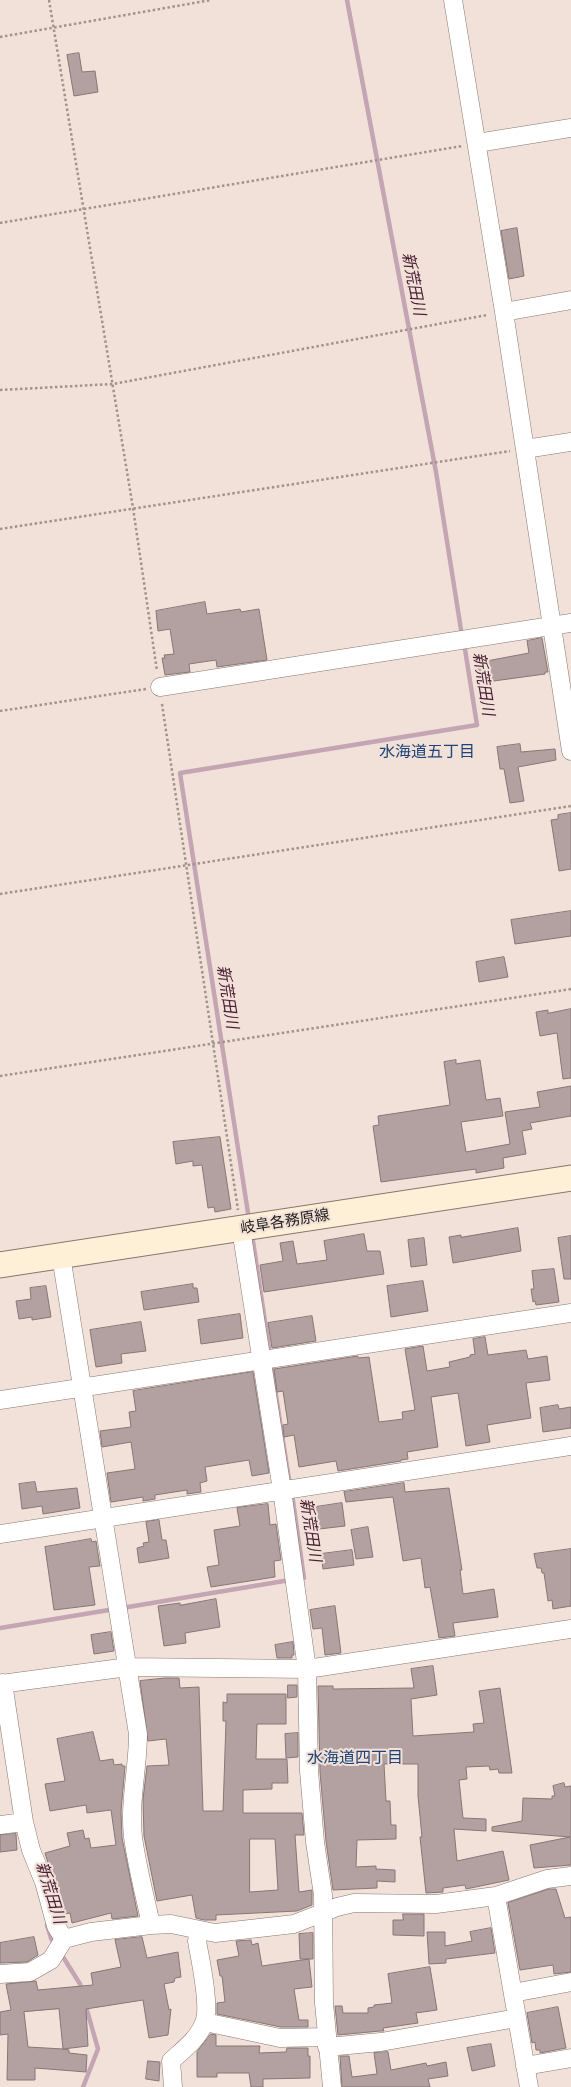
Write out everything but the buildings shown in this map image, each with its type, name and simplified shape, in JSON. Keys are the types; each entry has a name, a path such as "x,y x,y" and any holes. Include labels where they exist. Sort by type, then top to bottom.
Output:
{"main road":[{"name":"岐阜各務原線","path":"0,1265 571,1178"}],"street":[{"path":"453,0 504,312 571,751"},
{"path":"477,144 571,128"},
{"path":"504,312 571,300"},
{"path":"525,449 571,442"},
{"path":"160,686 571,623"},
{"path":"241,1229 282,1490 307,1669 309,1772 315,1842 323,1895 324,2003 332,2087"},
{"path":"61,1256 138,1734 138,1760 132,1796 133,1837 151,1924"},
{"path":"0,1400 571,1313"},
{"path":"0,1534 571,1446"},
{"path":"64,1940 56,1926 44,1882 31,1850 14,1823 2,1684 128,1667 307,1669 571,1629"},
{"path":"0,1974 30,1972 52,1958 64,1940 91,1932 151,1924 171,1924 215,1933 294,1924 337,1907 354,1903 436,1904 496,1896 547,1879 571,1876"},
{"path":"496,1896 529,2087"},
{"path":"173,2087 171,2061 193,2041 205,2022 206,2006 197,1940 199,1930"},
{"path":"513,1993 571,1982"},
{"path":"205,2022 280,2038 327,2042 381,2042 517,2018"},
{"path":"525,2066 571,2058"}],"path":[{"path":"50,0 133,508"},
{"path":"0,37 54,26 212,0"},
{"path":"0,223 477,144"},
{"path":"0,390 113,384 504,312"},
{"path":"0,529 525,449"},
{"path":"0,711 160,686"},
{"path":"0,894 571,806"},
{"path":"187,866 241,1229"},
{"path":"0,1076 571,990"}],"waterway":[{"name":"新荒田川","path":"347,0 436,472 462,636"},
{"name":"新荒田川","path":"248,1213 180,773 477,725 464,643"},
{"name":"新荒田川","path":"253,1241 270,1355"},
{"name":"新荒田川","path":"271,1363 290,1486"},
{"name":"新荒田川","path":"292,1494 304,1578 297,1579"},
{"name":"新荒田川","path":"122,1608 290,1580"},
{"name":"新荒田川","path":"0,1628 115,1609"},
{"name":"新荒田川","path":"47,1925 55,1946"},
{"name":"新荒田川","path":"60,1952 80,1984 82,1991"},
{"name":"新荒田川","path":"83,2087 98,2049 85,2003"}],"district":[{"name":"水海道五丁目","path":"427,753"},
{"name":"水海道四丁目","path":"355,1759"}]}
